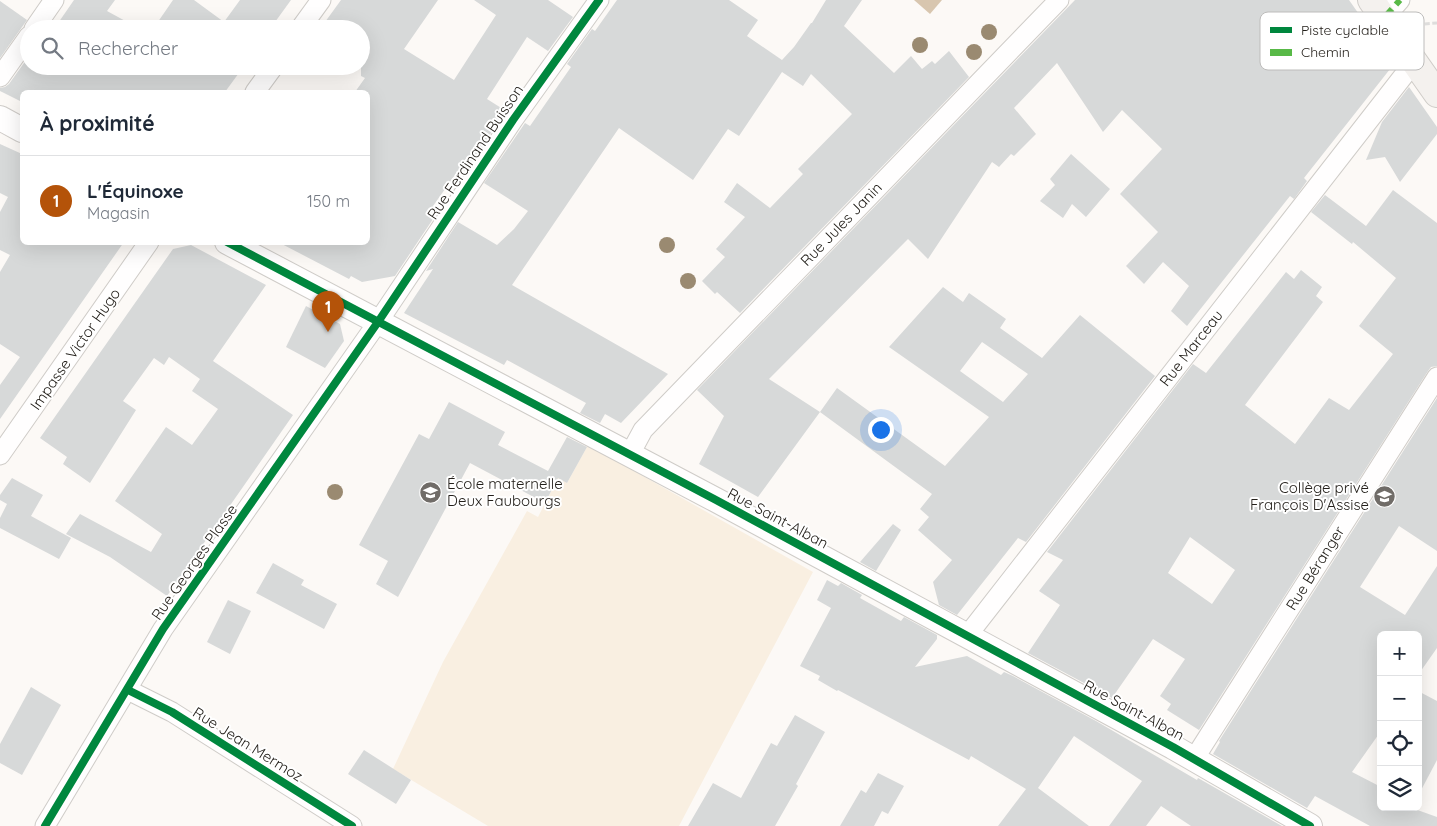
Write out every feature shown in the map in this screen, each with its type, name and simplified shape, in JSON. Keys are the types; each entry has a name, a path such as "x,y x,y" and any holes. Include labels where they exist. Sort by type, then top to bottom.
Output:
{"main road":[{"path":"1421,70 1437,94"}],"street":[{"path":"40,20 54,0"},
{"path":"307,20 321,0"},
{"name":"Rue Ferdinand Buisson","path":"378,322 513,120 599,0"},
{"name":"Rue Jules Janin","path":"630,454 643,430 1056,1"},
{"path":"0,77 20,49"},
{"name":"Rue Marceau","path":"967,636 1408,70"},
{"path":"256,90 267,75"},
{"path":"0,118 20,129"},
{"name":"Impasse Victor Hugo","path":"0,455 147,245"},
{"name":"Rue Saint-Alban","path":"233,245 630,454 1194,759 1310,826"},
{"name":"Rue Georges Plasse","path":"45,826 163,629 378,322"},
{"name":"Rue Béranger","path":"1194,759 1437,377"},
{"name":"Rue Jean Mermoz","path":"128,690 172,712 352,826"}],"path":[{"path":"1424,24 1437,23"}],"shaded area":[{"path":"914,0 942,0 930,14"},
{"path":"588,445 813,572 679,826 488,826 393,769 443,662 527,511 538,517 555,484 553,475 567,483"}],"building":[{"path":"74,0 115,0 107,11 124,20 60,20"},
{"path":"173,0 194,0 221,20 159,20"},
{"path":"240,0 291,0 277,20 225,20"},
{"path":"341,0 438,0 404,49 454,80 496,15 474,0 548,0 573,17 548,51 527,37 487,99 506,111 465,171 460,168 433,206 439,210 395,276 362,282 351,276 349,279 284,245 370,245 370,90 356,90 365,78 361,75 370,75 370,20 327,20"},
{"path":"617,0 729,0 758,20 747,36 782,60 812,23 826,0 862,0 844,26 894,73 911,56 922,69 932,61 935,64 949,51 969,77 740,313 717,292 715,294 702,281 725,257 716,249 745,217 724,202 737,183 770,208 803,174 798,169 852,114 811,74 803,86 782,72 739,136 728,129 693,180 619,128 512,285 668,374 621,423 605,414 600,423 580,413 586,403 507,360 504,365 404,313 433,269 426,271 458,222 497,245 514,229 528,211 484,183 525,123 530,126 571,67 567,64 592,29 595,31"},
{"path":"1075,0 1349,0 1357,12 1260,12 1260,70 1389,70 1304,178 1307,181 1294,199 1290,196 1187,326 1171,311 1189,286 1163,262 1144,284 1126,266 1158,232 1120,194 1162,149 1122,110 1103,132 1057,63 1014,108 1036,134 1014,156 1011,154 999,167 992,162 928,259 908,239 769,379 820,412 758,497 699,464 724,416 697,390"},
{"path":"0,1 27,20 20,20 20,30 0,58"},
{"path":"20,69 20,75 237,75 226,90 20,90 20,101 0,91 0,88 9,84"},
{"path":"1409,87 1437,127 1437,134 1400,182 1385,157 1366,160 1382,122"},
{"path":"0,144 20,153 20,245 122,245 0,419 0,385 20,357 0,344 0,272 10,255 0,250 0,212 8,197 0,193"},
{"path":"1071,154 1110,189 1086,217 1072,204 1063,218 1040,201 1055,185 1050,179"},
{"path":"1393,190 1437,223 1437,366 1431,367 1428,371 1199,730 1167,710 1171,704 1160,696 1185,659 1153,639 1112,698 1028,653 1060,605 1039,591 1063,560 1047,552 1193,364 1206,373 1286,272 1294,279 1301,270 1322,287 1316,296 1323,302 1245,405 1295,444 1329,398 1349,410 1393,354 1359,326 1396,278 1353,242 1352,244 1311,212 1325,195 1366,226","holes":["1190,537 1235,570 1212,604 1168,573"]},
{"path":"191,245 266,285 213,361 293,415 167,596 110,557 66,534 80,514 151,552 162,534 115,501 166,427 192,445 218,409 192,391 200,379 169,357 164,365 154,358 123,401 136,410 90,483 63,464 67,457 40,438 173,249"},
{"path":"943,287 963,302 969,293 1006,319 1000,328 1042,358 1080,315 1155,376 1026,542 1018,538 957,615 939,605 933,582 952,560 918,530 929,517 920,509 932,494 820,412 837,388 945,466 989,417 889,347","holes":["982,342 1028,374 1003,402 960,371"]},
{"path":"306,306 340,324 344,341 325,368 286,347"},
{"path":"1437,398 1437,551 1399,526 1360,587 1405,615 1437,566 1437,648 1422,669 1422,631 1377,631 1377,737 1352,772 1377,785 1377,811 1420,811 1437,817 1437,826 1370,826 1315,796 1307,808 1213,754 1219,741"},
{"path":"449,402 505,432 498,445 548,471 567,437 587,447 567,483 558,478 545,503 470,463 398,597 376,584 388,561 359,545 419,434 429,439"},
{"path":"12,478 43,495 31,516 71,538 59,559 0,528 0,518 7,504 0,500 0,495"},
{"path":"893,524 901,530 876,571 860,562"},
{"path":"273,563 304,580 301,585 337,604 324,629 256,593"},
{"path":"827,580 838,586 841,583 862,595 860,598 901,621 904,617 937,635 937,639 915,667 967,656 1001,675 1004,672 1096,721 1197,780 1198,778 1282,826 1191,826 1161,806 1146,826 1109,826 1142,781 1074,736 1038,788 1089,826 998,826 1026,789 971,756 969,760 837,691 818,680 820,676 800,666 831,608 817,600"},
{"path":"228,600 251,611 230,654 207,642"},
{"path":"31,687 61,705 22,775 0,763 0,744"},
{"path":"1422,693 1437,701 1437,760 1422,788"},
{"path":"795,715 825,732 796,784 798,786 775,826 688,826 713,783 741,798 771,743 777,746"},
{"path":"364,750 411,780 396,804 348,774"},
{"path":"878,773 904,786 888,814 882,811 874,826 840,826 861,790 866,793"}],"marked path":[{"path":"1389,12 1400,0"}],"cycle path":[{"path":"45,826 163,629 378,322 513,120 599,0"},
{"path":"233,245 716,500 1173,747 1310,826"},
{"path":"128,690 172,712 352,826"}],"place":[{"name":"L'Équinoxe","path":"328,332"},
{"name":"École maternelle Deux Faubourgs","path":"431,492"},
{"name":"Collège privé François D'Assise","path":"1385,496"}]}
